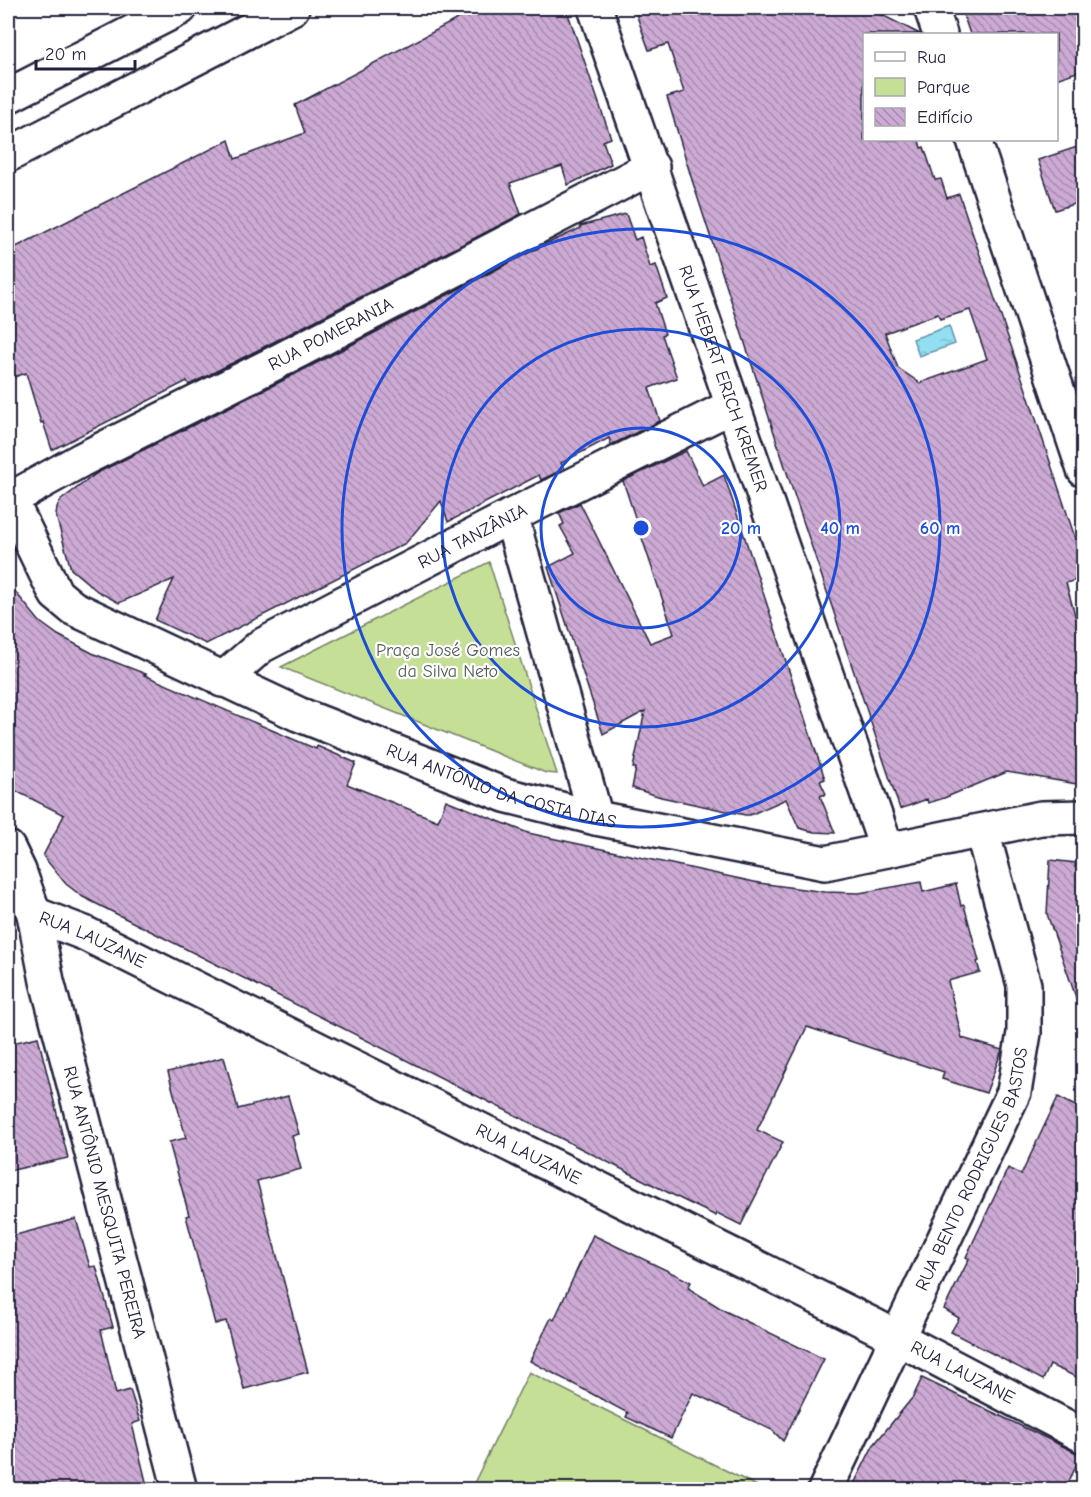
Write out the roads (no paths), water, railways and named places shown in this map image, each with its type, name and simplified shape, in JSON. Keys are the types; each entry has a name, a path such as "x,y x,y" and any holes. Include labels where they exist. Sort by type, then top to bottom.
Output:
{"street":[{"path":"8,96 180,8"},
{"path":"8,155 292,8"},
{"name":"RUA HEBERT ERICH KREMER","path":"595,8 887,850"},
{"path":"931,8 940,33"},
{"path":"974,141 1083,470"},
{"name":"RUA POMERANIA","path":"8,497 269,366 652,167"},
{"name":"RUA TANZÂNIA","path":"222,680 261,646 511,516 732,406"},
{"name":"RUA ANTÔNIO DA COSTA DIAS","path":"8,497 56,594 72,609 298,714 505,795 596,818 825,863 1041,818 1083,817"},
{"path":"511,516 596,818"},
{"name":"RUA BENTO RODRIGUES BASTOS","path":"825,1490 1014,1092 1024,1033 1024,985 982,831"},
{"name":"RUA LAUZANE","path":"8,848 19,871 34,914 105,944 898,1338 1083,1436"},
{"name":"RUA ANTÔNIO MESQUITA PEREIRA","path":"34,914 47,981 180,1490"}],"water":[{"path":"949,326 955,344 919,356 913,339"}],"park label":[{"name":"Praça José Gomes da Silva Neto","path":"448,660"}]}
